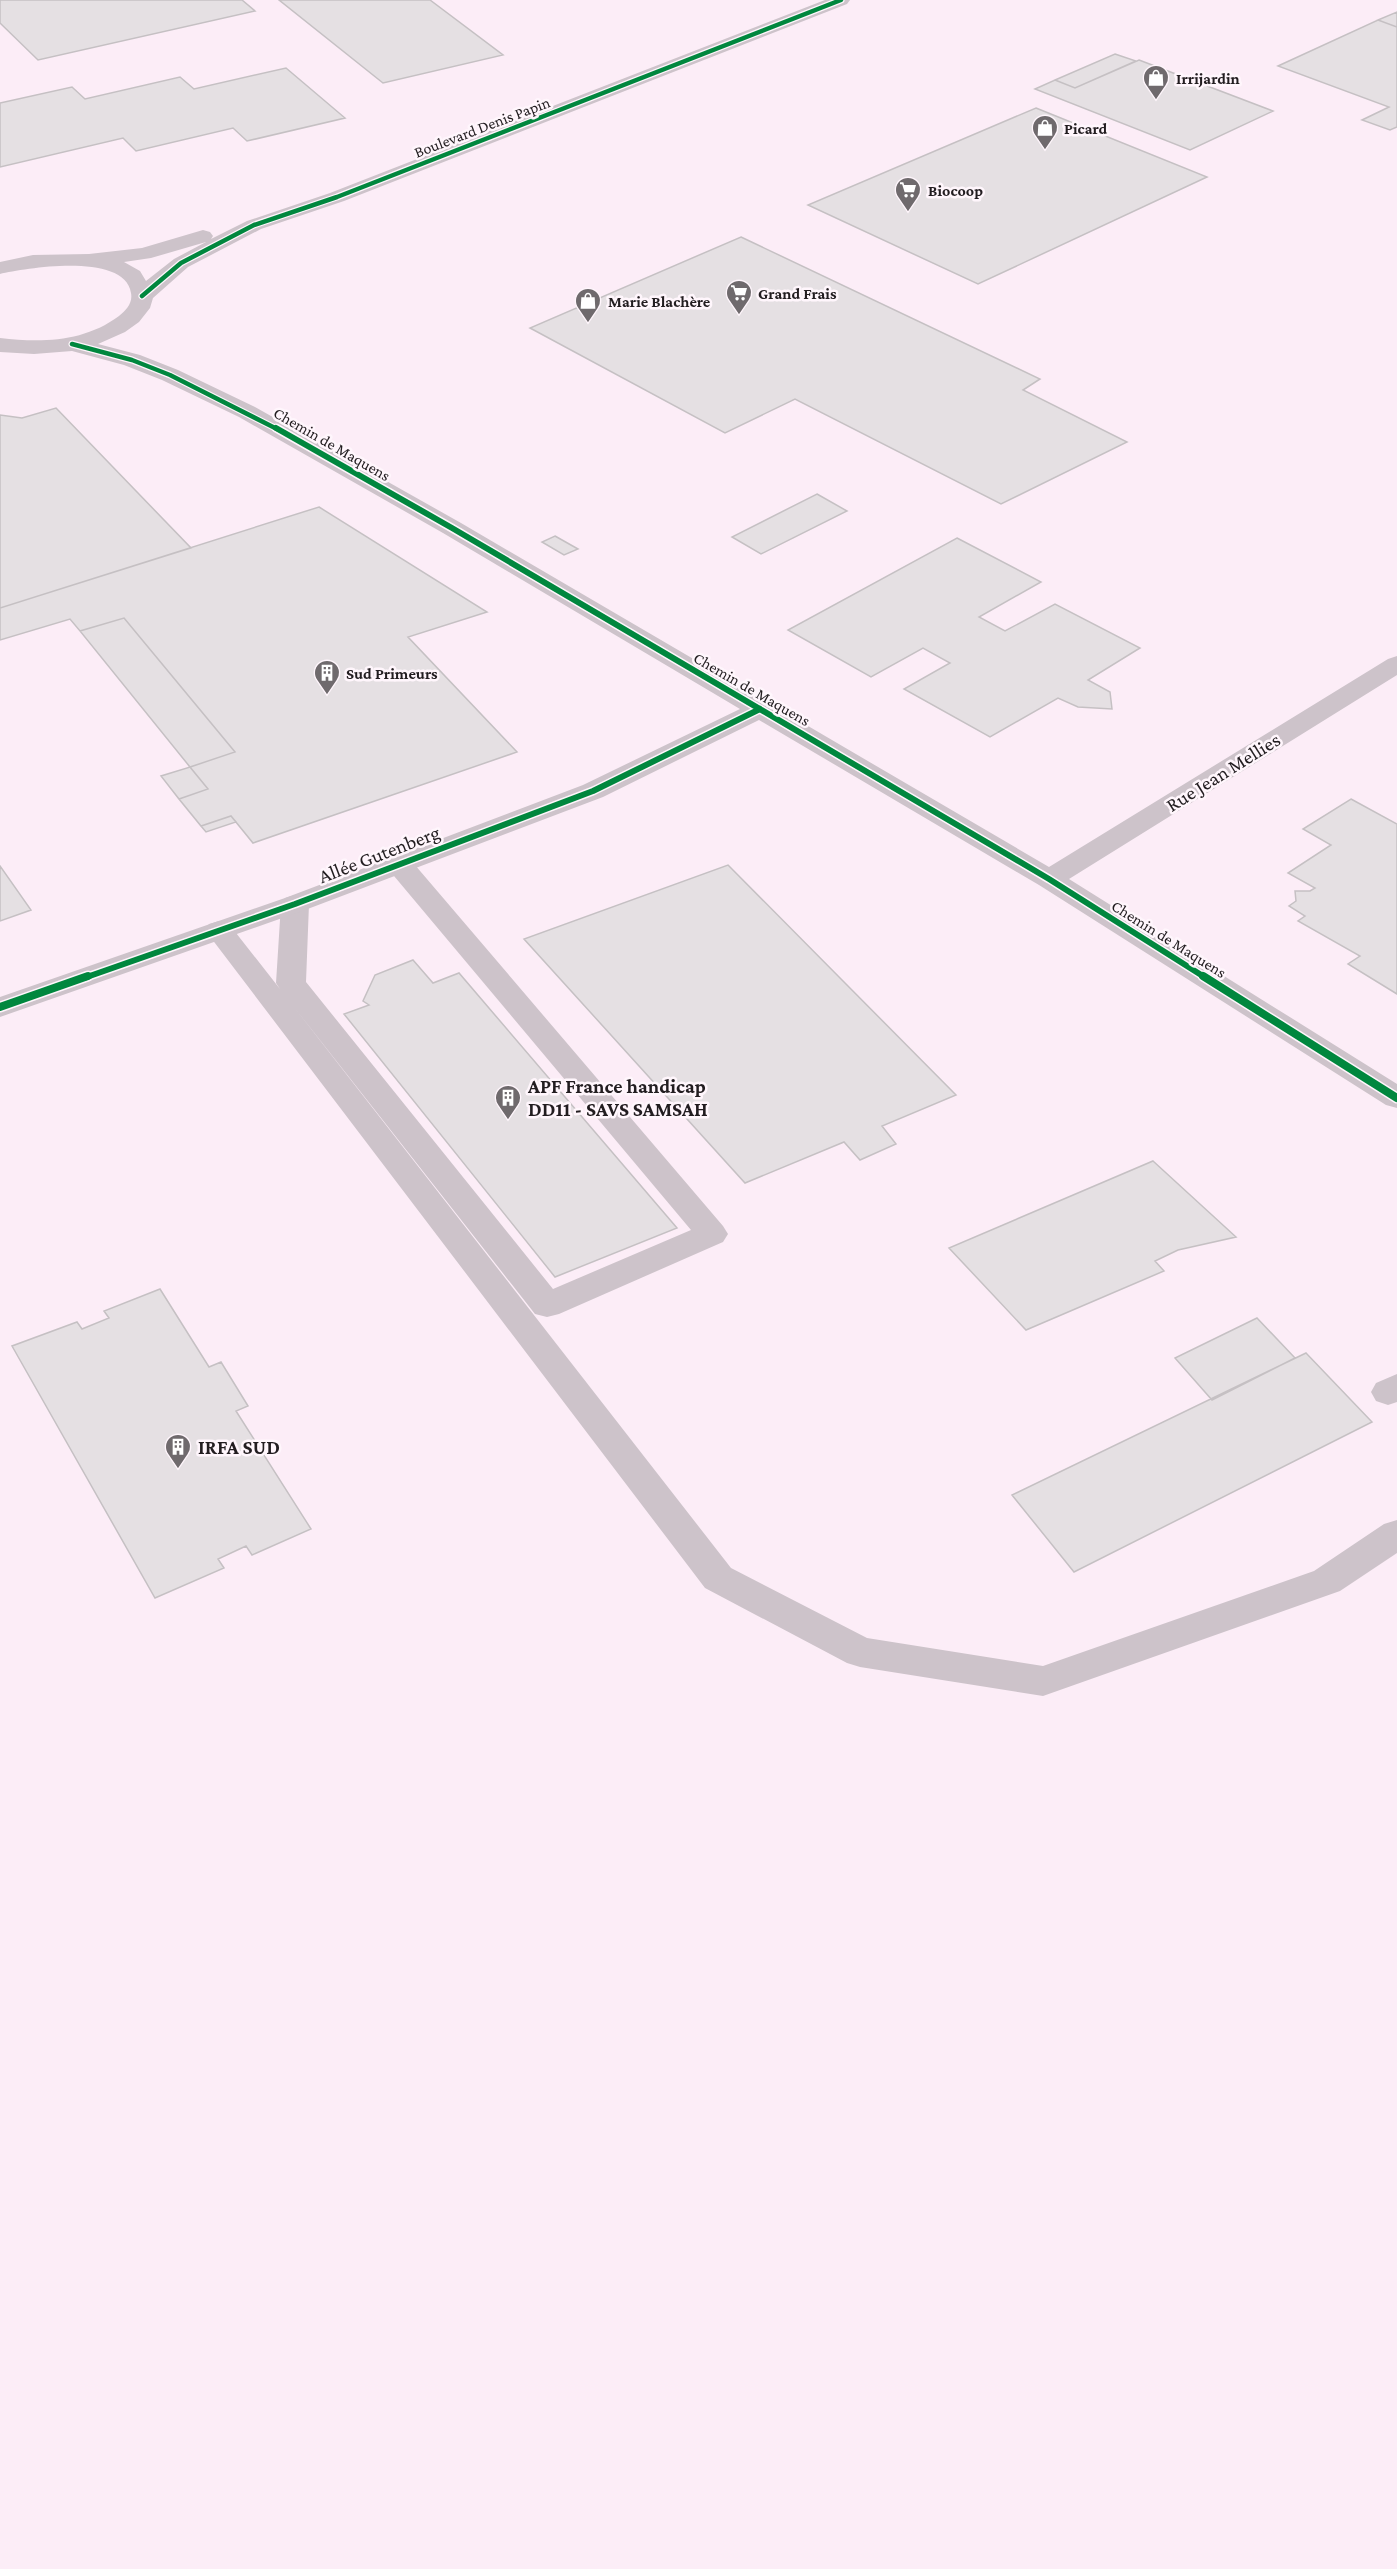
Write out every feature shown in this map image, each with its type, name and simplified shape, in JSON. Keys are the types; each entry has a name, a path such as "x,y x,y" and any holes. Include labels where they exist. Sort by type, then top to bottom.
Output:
{"street":[{"name":"Boulevard Denis Papin","path":"123,324 141,304 142,296 181,262 254,225 337,197 841,0"},
{"name":"Boulevard Denis Papin","path":"85,260 144,254 337,197"},
{"path":"0,247 39,260"},
{"path":"0,268 39,260 85,260 108,265 127,273 141,288 142,296"},
{"path":"0,348 72,344 96,337 123,324"},
{"name":"Chemin de Maquens","path":"123,324 138,343 170,375"},
{"name":"Chemin de Maquens","path":"72,344 132,360 170,375 247,412 760,709 1048,879 1397,1098"},
{"name":"Rue Jean Mellies","path":"1048,879 1397,664"},
{"name":"Allée Gutenberg","path":"0,1007 296,904 593,791 760,709"},
{"path":"296,904 291,983 547,1305 712,1234 399,864"},
{"path":"219,930 718,1578 860,1652 1042,1681 1327,1581 1397,1534"}],"shaded area":[{"path":"0,0 1397,0 1397,2569 0,2569"}],"building":[{"path":"0,0 242,0 255,11 38,60 0,23"},
{"path":"279,0 430,0 503,55 383,83"},
{"path":"1397,12 1397,27 1378,20"},
{"path":"1378,20 1397,27 1397,127 1390,130 1362,120 1389,107 1278,66"},
{"path":"1115,54 1136,61 1075,88 1055,80"},
{"path":"1139,60 1273,111 1190,150 1035,89 1055,80 1075,88"},
{"path":"286,68 345,118 247,141 233,128 136,151 123,138 0,167 0,103 72,87 85,99 180,77 194,89"},
{"path":"1036,108 1207,177 978,284 808,205"},
{"path":"741,237 1040,379 1023,390 1127,442 1001,504 795,399 725,433 530,328"},
{"path":"56,408 191,548 0,608 0,415 22,418"},
{"path":"817,494 847,511 761,554 732,537"},
{"name":"Sud Primeurs","path":"319,507 487,612 408,637 517,752 253,843 231,816 201,826 179,799 208,789 190,767 235,752 124,618 80,631 70,619 0,640 0,608"},
{"path":"555,536 578,549 564,555 542,542"},
{"path":"957,538 1041,582 979,617 1005,631 1055,604 1140,648 1088,680 1110,692 1112,709 1078,707 1058,698 990,737 904,689 950,663 923,648 871,677 788,630"},
{"path":"124,618 235,752 190,767 80,631"},
{"path":"190,767 208,789 179,799 161,776"},
{"path":"1351,799 1397,824 1397,994 1348,964 1360,956 1298,921 1305,916 1289,906 1296,901 1295,891 1310,891 1315,888 1288,873 1331,845 1303,829"},
{"path":"231,816 236,822 206,832 201,826"},
{"path":"728,865 956,1095 882,1126 896,1144 860,1160 844,1142 745,1183 524,939"},
{"path":"0,866 31,910 0,921"},
{"name":"APF France handicap DD11 - SAVS SAMSAH","path":"413,960 433,983 459,973 677,1228 555,1277 344,1014 369,1005 363,1001 375,975"},
{"path":"1153,1161 1236,1237 1178,1250 1155,1261 1164,1271 1026,1330 949,1248"},
{"name":"IRFA SUD","path":"160,1289 209,1367 221,1362 248,1406 236,1411 311,1529 252,1555 246,1546 218,1559 224,1568 155,1598 12,1346 77,1322 82,1329 109,1318 104,1311"},
{"path":"1257,1318 1295,1358 1212,1400 1175,1358"},
{"path":"1306,1353 1372,1422 1074,1572 1012,1495"}],"cycle path":[{"path":"142,296 181,263 254,225 337,197 841,0"},
{"path":"72,344 132,360 170,375 247,412 452,528 1049,879 1397,1098"},
{"path":"0,1007 295,904 593,791 760,709"}],"place":[{"name":"Irrijardin","path":"1156,101"},
{"name":"Picard","path":"1045,151"},
{"name":"Biocoop","path":"908,213"},
{"name":"Grand Frais","path":"739,316"},
{"name":"Marie Blachère","path":"588,324"},
{"name":"Sud Primeurs","path":"327,696"},
{"name":"APF France handicap DD11 - SAVS SAMSAH","path":"508,1121"},
{"name":"IRFA SUD","path":"178,1470"}]}
